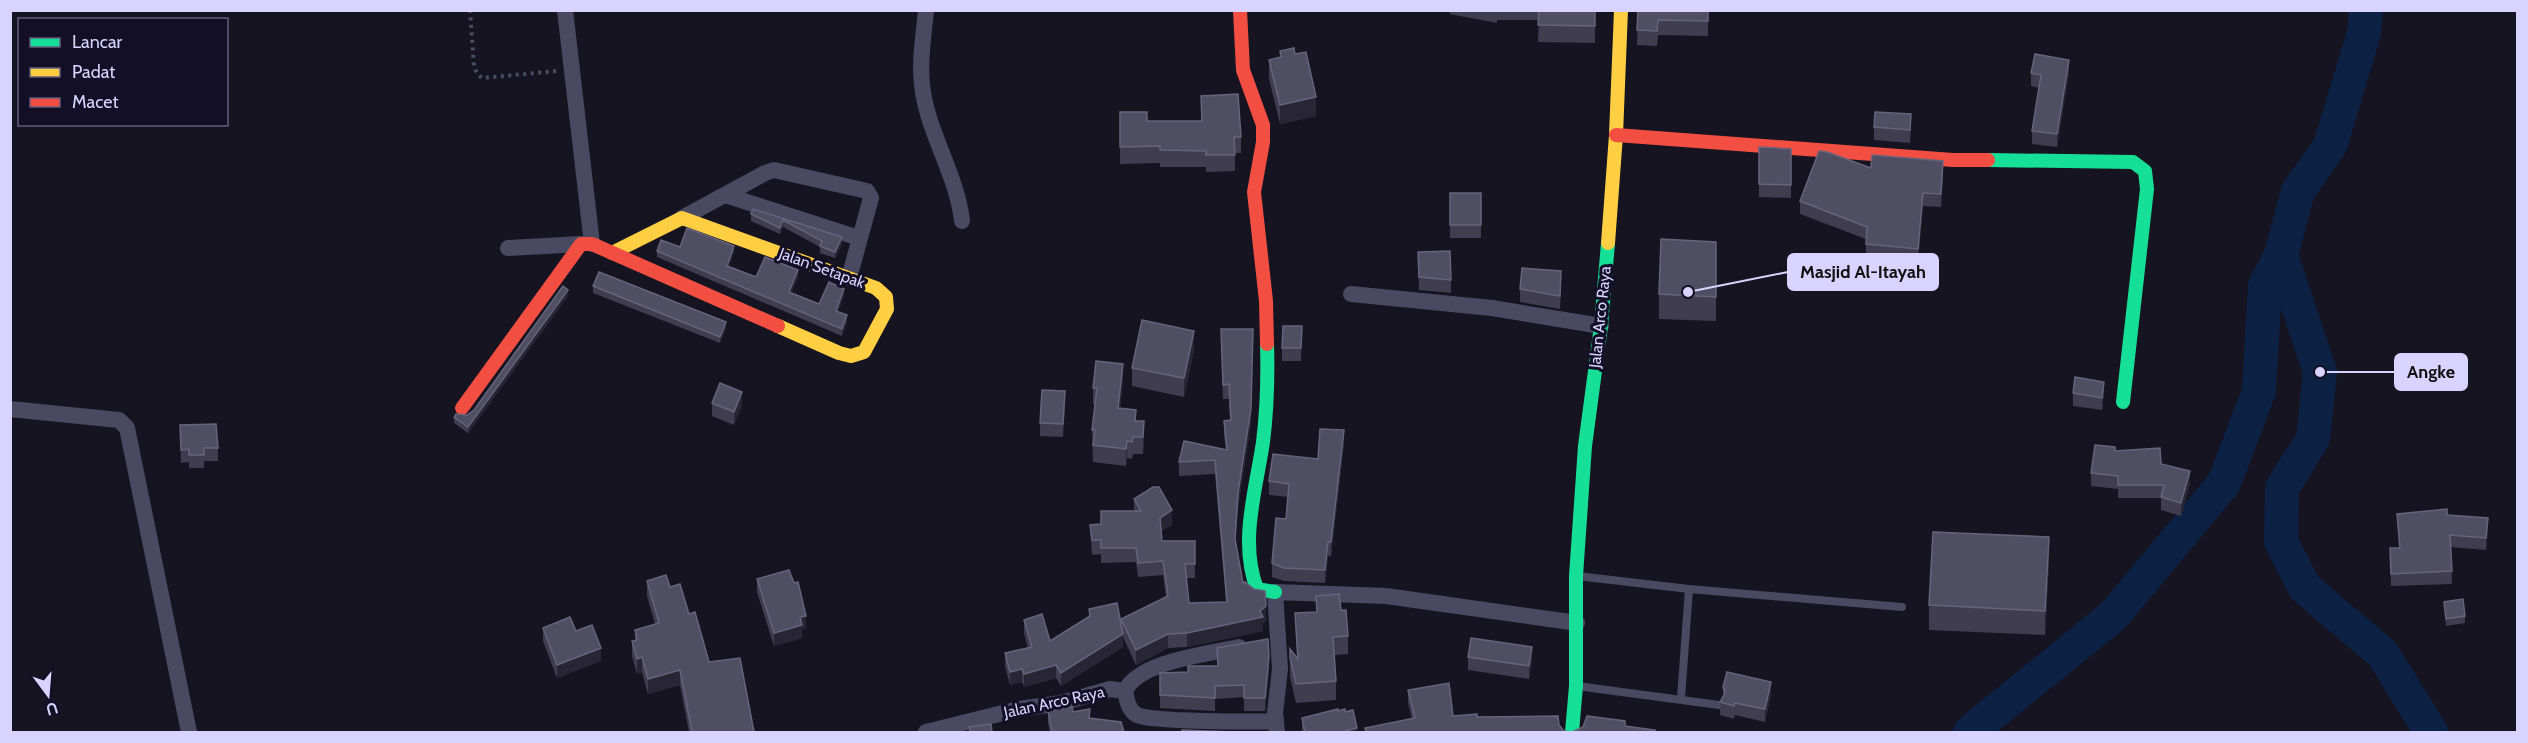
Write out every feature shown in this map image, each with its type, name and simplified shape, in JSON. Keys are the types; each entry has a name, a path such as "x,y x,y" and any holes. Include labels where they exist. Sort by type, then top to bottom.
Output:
{"street":[{"path":"462,408 587,244 573,70 565,10"},
{"path":"926,10 921,83 929,114 953,181 962,221"},
{"path":"1240,10 1245,80 1258,105 1263,124 1263,143 1256,167 1254,189 1266,302 1265,419 1263,452 1253,493 1249,566 1257,589 1275,592 1386,596 1577,623"},
{"name":"Jalan Arco Raya","path":"1572,732 1576,686 1576,576 1585,446 1601,326 1616,135 1621,10"},
{"path":"1616,135 1953,160 2133,162 2142,166 2148,174 2123,402"},
{"path":"612,253 774,170 867,191 871,198 849,278"},
{"path":"725,195 859,238"},
{"name":"Jalan Setapak","path":"587,244 851,357 864,352 887,309 886,297 876,288 682,218"},
{"path":"508,248 587,244"},
{"path":"1351,294 1492,308 1601,326"},
{"path":"10,409 119,420 127,428 189,732"},
{"name":"Jalan Arco Raya","path":"926,732 959,728 1019,709 1061,703 1110,689 1125,691 1129,707 1138,716 1277,727 1280,676 1267,641 1275,592"},
{"path":"1125,691 1129,682 1151,668 1267,641"}],"lane":[{"path":"1576,576 1689,589 1902,607"},
{"path":"1682,698 1689,589"},
{"path":"1576,686 1682,698 1719,705"}],"path":[{"path":"470,10 474,66 477,74 482,78 573,70"}],"building":[{"path":"1539,10 1595,10 1595,26 1538,25"},
{"path":"1638,10 1708,10 1708,21 1658,20 1657,31 1637,30"},
{"path":"1294,48 1295,54 1306,52 1316,97 1280,105 1269,60 1281,57 1280,51"},
{"path":"2035,54 2069,60 2057,134 2032,131 2041,75 2031,73"},
{"path":"1238,94 1241,137 1234,137 1235,155 1206,155 1206,151 1160,150 1160,146 1120,147 1120,112 1147,112 1147,121 1202,121 1201,96"},
{"path":"1875,112 1911,114 1910,130 1874,127"},
{"path":"1759,147 1791,149 1791,185 1759,184"},
{"path":"1819,151 1871,168 1872,155 1943,161 1941,194 1923,193 1918,249 1866,244 1867,227 1800,201"},
{"path":"1450,193 1481,193 1481,225 1450,225"},
{"path":"753,209 842,237 835,252 820,246 822,241 783,220 780,228 751,214"},
{"path":"687,228 734,246 727,266 756,277 765,257 798,270 789,292 819,304 829,282 844,289 836,311 847,315 842,329 657,251 661,240 680,247"},
{"path":"1661,239 1716,242 1716,297 1659,294"},
{"path":"1450,251 1451,280 1419,277 1418,252"},
{"path":"1522,268 1561,271 1560,296 1520,289"},
{"path":"599,272 726,322 720,337 593,286"},
{"path":"563,286 568,290 468,427 454,417 456,414 467,415 474,410"},
{"path":"1142,320 1194,331 1184,378 1132,368"},
{"path":"1283,326 1302,326 1301,348 1282,348"},
{"path":"1221,329 1253,329 1251,408 1238,493 1235,539 1243,583 1245,582 1254,589 1265,591 1266,606 1260,611 1263,617 1187,633 1168,634 1136,650 1121,619 1168,596 1163,561 1138,563 1136,548 1101,548 1101,540 1092,540 1090,525 1101,524 1101,511 1141,511 1134,499 1153,487 1159,487 1172,510 1160,518 1162,541 1195,541 1195,564 1185,564 1189,603 1227,602 1215,460 1179,462 1184,441 1227,450 1224,421 1231,420 1229,384 1223,385"},
{"path":"1096,361 1123,364 1118,408 1136,410 1135,421 1144,421 1143,437 1133,437 1132,442 1127,441 1126,449 1093,445 1095,430 1092,430 1097,388 1093,388"},
{"path":"2075,377 2104,382 2102,398 2073,393"},
{"path":"720,383 742,392 734,412 712,403"},
{"path":"1042,390 1065,391 1063,424 1040,423"},
{"path":"216,424 218,448 204,448 204,455 189,455 189,449 181,450 180,425"},
{"path":"1320,429 1344,430 1331,542 1328,542 1325,570 1284,568 1272,563 1276,518 1286,519 1289,484 1269,481 1273,454 1318,459"},
{"path":"2095,445 2115,447 2115,451 2160,448 2161,464 2190,471 2181,503 2161,497 2164,485 2118,485 2118,476 2091,473"},
{"path":"2447,509 2447,515 2488,518 2486,538 2450,535 2452,571 2391,574 2390,548 2400,548 2397,514"},
{"path":"1933,532 2049,537 2045,611 1929,605"},
{"path":"789,570 794,583 798,582 806,616 800,617 802,625 774,633 757,579"},
{"path":"666,575 670,587 680,584 689,614 695,612 709,662 740,658 754,732 692,732 680,670 648,679 642,657 637,659 632,641 637,640 635,630 659,623 647,581"},
{"path":"1339,594 1341,610 1346,610 1348,636 1333,637 1336,681 1296,684 1290,658 1290,649 1298,659 1295,613 1317,612 1316,596"},
{"path":"2463,599 2465,616 2446,619 2444,602"},
{"path":"1117,603 1123,634 1061,673 1056,665 1024,674 1022,669 1010,672 1005,653 1032,647 1024,620 1042,614 1050,641 1090,616 1089,609"},
{"path":"570,617 576,631 592,625 601,648 557,665 543,628"},
{"path":"1471,638 1532,647 1529,666 1468,657"},
{"path":"1268,639 1269,656 1265,698 1244,698 1244,685 1215,686 1215,698 1160,695 1160,673 1188,672 1188,666 1218,666 1217,648"},
{"path":"1727,672 1771,682 1765,709 1735,703 1734,706 1720,702 1725,693 1723,687"},
{"path":"1449,683 1453,716 1477,714 1477,717 1558,716 1559,725 1564,731 1571,732 1366,732 1365,728 1415,718 1408,690"},
{"path":"1072,707 1073,712 1090,709 1089,718 1121,722 1124,732 1052,732 1048,711"},
{"path":"1338,709 1338,711 1345,709 1345,712 1353,710 1357,728 1342,732 1305,732 1302,718"},
{"path":"1587,716 1625,721 1625,726 1655,730 1654,732 1572,732 1583,727"},
{"path":"991,724 992,732 970,732 969,727"},
{"path":"1182,730 1234,732 1181,732"}],"waterway":[{"path":"2366,10 2364,33 2330,146 2298,191 2281,255 2320,372 2313,439 2282,488 2281,542 2305,588 2382,653 2431,732"},
{"path":"1970,732 2114,615 2224,483 2259,391 2265,285 2281,255"}],"traffic: fast":[{"path":"1988,160 2133,162 2145,171 2147,189 2123,402"},
{"path":"1572,732 1576,686 1576,576 1585,446 1601,326 1608,243"},
{"path":"1267,344 1263,442 1253,497 1249,553 1257,589 1275,592"}],"traffic: slow":[{"path":"1608,243 1616,135 1621,10"},
{"path":"612,253 682,218 876,288 886,297 887,309 864,352 851,356 778,326"}],"traffic: jam":[{"path":"1240,10 1243,70 1263,125 1263,142 1254,192 1266,301 1267,344"},
{"path":"1616,135 1953,160 1988,160"},
{"path":"462,408 581,244 592,244 778,326"}],"place":[{"name":"Masjid Al-Itayah","path":"1688,292"},
{"name":"Angke","path":"2320,372"}]}
